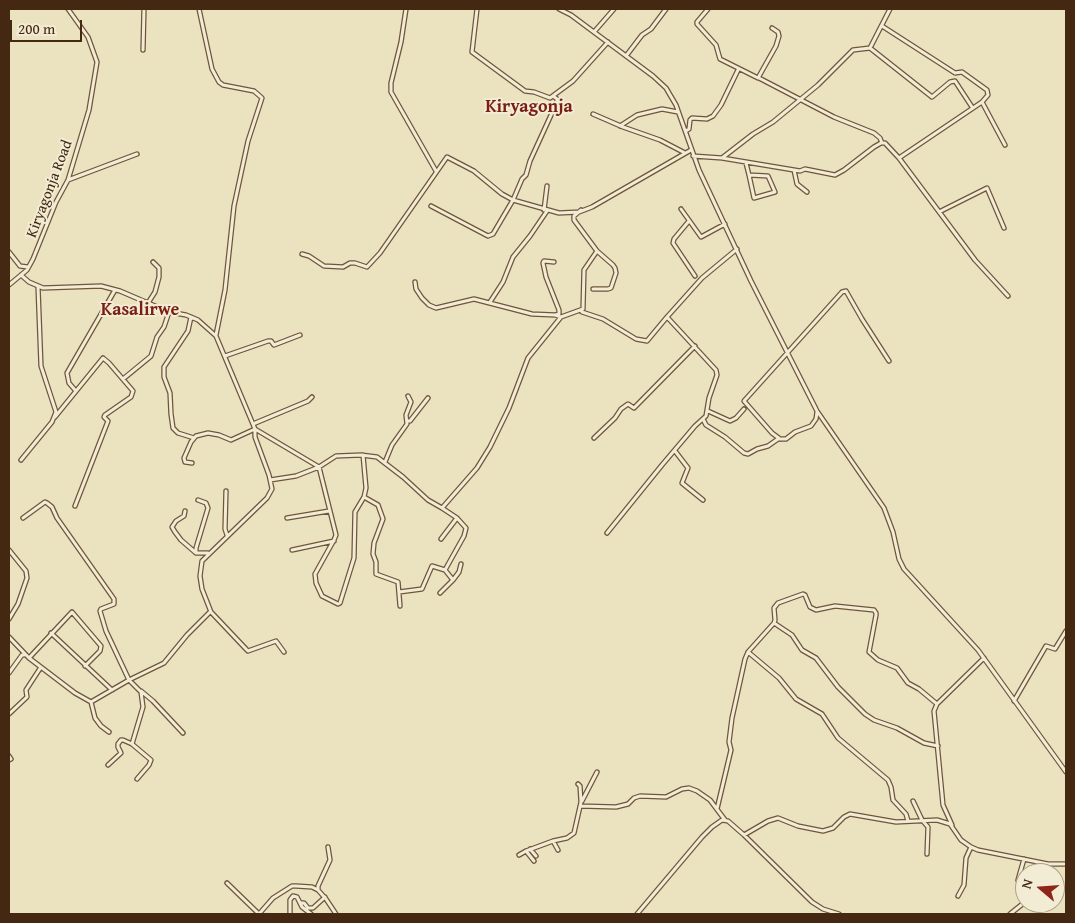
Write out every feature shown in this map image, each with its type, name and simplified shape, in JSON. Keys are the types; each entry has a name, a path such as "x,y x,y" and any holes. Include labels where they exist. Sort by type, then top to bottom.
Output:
{"street":[{"name":"Kiryagonja Road","path":"9,285 21,275 33,259 56,202 68,180 89,110 97,66 88,38 68,9"},
{"path":"144,9 144,50"},
{"path":"199,9 212,70 221,84 254,91 262,98 248,141 234,206 225,290 216,336"},
{"path":"406,9 391,92 436,171"},
{"path":"476,9 472,50 474,54 525,91 550,98 573,81 608,42"},
{"path":"559,9 608,42 660,82 671,96 691,150 751,281 818,411 884,508 893,532 899,559 904,569 984,658 1066,772"},
{"path":"594,32 614,9"},
{"path":"626,56 641,36 651,29 666,9"},
{"path":"708,9 697,24 716,45 720,59 738,70 759,78 834,117 880,138 882,143 886,144 899,158 975,260 1008,296"},
{"path":"870,48 890,9"},
{"path":"882,26 955,73 962,72 987,90 988,95 982,102 899,158"},
{"path":"759,78 776,46 779,36 778,32 772,28"},
{"path":"722,158 800,100 853,50 870,48 932,97 950,82 955,81 972,107"},
{"path":"685,131 688,129 692,118 707,119 714,116 738,70"},
{"path":"431,206 490,236 494,233 526,174 557,102 554,96"},
{"path":"982,102 1005,145"},
{"path":"620,126 637,115 648,114 662,109 678,112"},
{"path":"593,114 660,140 685,153"},
{"path":"694,156 838,174 882,143"},
{"path":"302,254 309,256 324,266 343,267 350,263 367,268 380,253 436,171 446,158 449,157 474,171 502,194 513,200 546,211 559,213 581,210 592,206 691,150"},
{"path":"68,180 137,154"},
{"path":"746,163 748,175 754,198 774,192 768,176 748,175"},
{"path":"794,170 797,184 807,192"},
{"path":"490,302 503,282 513,257 530,236 546,211 546,186"},
{"path":"939,212 987,188 1004,228"},
{"path":"681,209 700,236 703,237 724,224"},
{"path":"581,210 574,216 574,220 597,251 613,265 616,273 611,288 593,289"},
{"path":"689,221 673,242 695,276"},
{"path":"442,508 483,459 510,408 528,358 562,317 582,310 582,312 603,319 636,339 647,341 702,278 737,250"},
{"path":"582,310 584,303 584,270 597,251"},
{"path":"9,252 20,266 28,267"},
{"path":"554,262 544,261 543,263 546,277 559,310 559,314 554,315"},
{"path":"148,303 156,292 159,277 159,268 153,262"},
{"path":"21,275 38,287 50,289 101,286 115,290 169,312 198,320 216,336 255,429 255,437 272,489 267,498 202,561 200,576 210,612 246,649 276,641 284,652"},
{"path":"415,282 416,289 422,298 436,308 468,300 490,302 532,314 562,317"},
{"path":"38,287 41,366 54,401 55,417"},
{"path":"75,390 69,383 67,373 115,290"},
{"path":"780,439 772,433 744,402 787,352 844,291 846,291 889,361"},
{"path":"123,379 151,356 157,337 164,327 169,312"},
{"path":"607,533 708,411 709,398 717,373 695,346 667,317"},
{"path":"191,318 188,330 164,367 164,377 170,393 173,428 178,433 194,438"},
{"path":"225,356 268,341 271,341 274,345 300,335"},
{"path":"594,438 615,418 621,409 628,404 634,408 695,346"},
{"path":"21,460 75,390 103,358 123,379 133,391 133,394 105,415 104,417 108,421 75,506"},
{"path":"385,462 392,445 402,433 407,421 406,415 411,402 408,396"},
{"path":"253,424 308,401 312,397"},
{"path":"407,421 410,422 428,398"},
{"path":"708,411 730,421 736,418 744,409"},
{"path":"703,419 706,425 746,454 768,446 780,439 786,439 795,432 811,426 816,419 818,411"},
{"path":"192,464 185,462 184,458 194,438 208,433 231,440 255,429"},
{"path":"255,429 319,467 336,535 315,574 316,583 322,596 338,604 340,603 354,558 355,512 364,498 363,455"},
{"path":"675,450 688,468 682,483 703,500"},
{"path":"270,480 296,476 319,467 336,456 363,455 377,457 428,500 457,518 466,528 466,532 445,570"},
{"path":"226,491 225,529 227,536"},
{"path":"364,498 378,505 383,520 374,543 373,554 376,562 376,574 398,582 400,606"},
{"path":"196,554 196,548 208,508 206,503 198,500"},
{"path":"23,518 45,502 52,507 114,599 114,604 101,608 100,611 106,631 129,680 154,701 184,733"},
{"path":"185,511 184,516 176,521 172,527 181,540 196,554"},
{"path":"286,518 329,511"},
{"path":"441,539 457,518"},
{"path":"292,550 334,540"},
{"path":"9,550 26,571 27,578 18,604 9,619"},
{"path":"196,554 211,552"},
{"path":"440,592 459,572 461,564"},
{"path":"399,592 422,589 432,566 445,570 453,580"},
{"path":"717,809 731,750 729,742 732,718 741,673 748,652 774,623 774,608 778,602 803,594 806,595 810,607 816,610 836,606 874,610 876,615 869,652 878,660 897,668 908,683 919,689 937,704"},
{"path":"91,702 164,663 187,635 210,612"},
{"path":"29,658 70,613 74,613 101,646 100,651 85,666"},
{"path":"774,623 792,635 802,650 816,658 838,687 865,714 874,720 897,728 924,743 938,746"},
{"path":"1014,701 1046,646 1055,649 1066,631"},
{"path":"51,633 112,690"},
{"path":"9,637 25,655 75,693 91,702 95,718 109,732"},
{"path":"748,652 779,678 796,699 822,714 838,738 886,778 891,787 893,800 907,817 908,821"},
{"path":"9,673 22,655 25,655"},
{"path":"984,658 937,704 934,715 943,805 959,838 970,847 1043,863"},
{"path":"9,714 27,697 26,690 41,667"},
{"path":"132,744 143,707 140,690"},
{"path":"108,765 121,753 118,747 121,740 132,744 150,758 152,762 138,779"},
{"path":"9,756 11,759 9,760"},
{"path":"519,855 574,834 580,806 597,772"},
{"path":"578,784 580,786 582,802"},
{"path":"580,806 616,807 628,804 634,798 640,796 666,797 682,789 690,788 703,794 725,820 744,835 812,902 823,909 838,914"},
{"path":"913,801 922,820 928,827 927,854"},
{"path":"744,835 768,821 778,818 798,826 823,831 834,828 844,817 850,814 896,822 941,820 952,825"},
{"path":"637,914 712,826 725,820"},
{"path":"553,841 558,850"},
{"path":"318,890 330,860 328,847"},
{"path":"958,896 963,889 966,858 970,847"},
{"path":"528,850 536,856"},
{"path":"528,850 534,861"},
{"path":"1023,863 1024,859"},
{"path":"227,883 259,914 273,898 292,886 312,887 318,890 336,914"},
{"path":"290,914 291,897 297,898 302,907 311,914"},
{"path":"301,903 304,903 308,908 313,908 325,897"}],"district":[{"name":"Kiryagonja","path":"529,107"},
{"name":"Kasalirwe","path":"140,310"}]}
